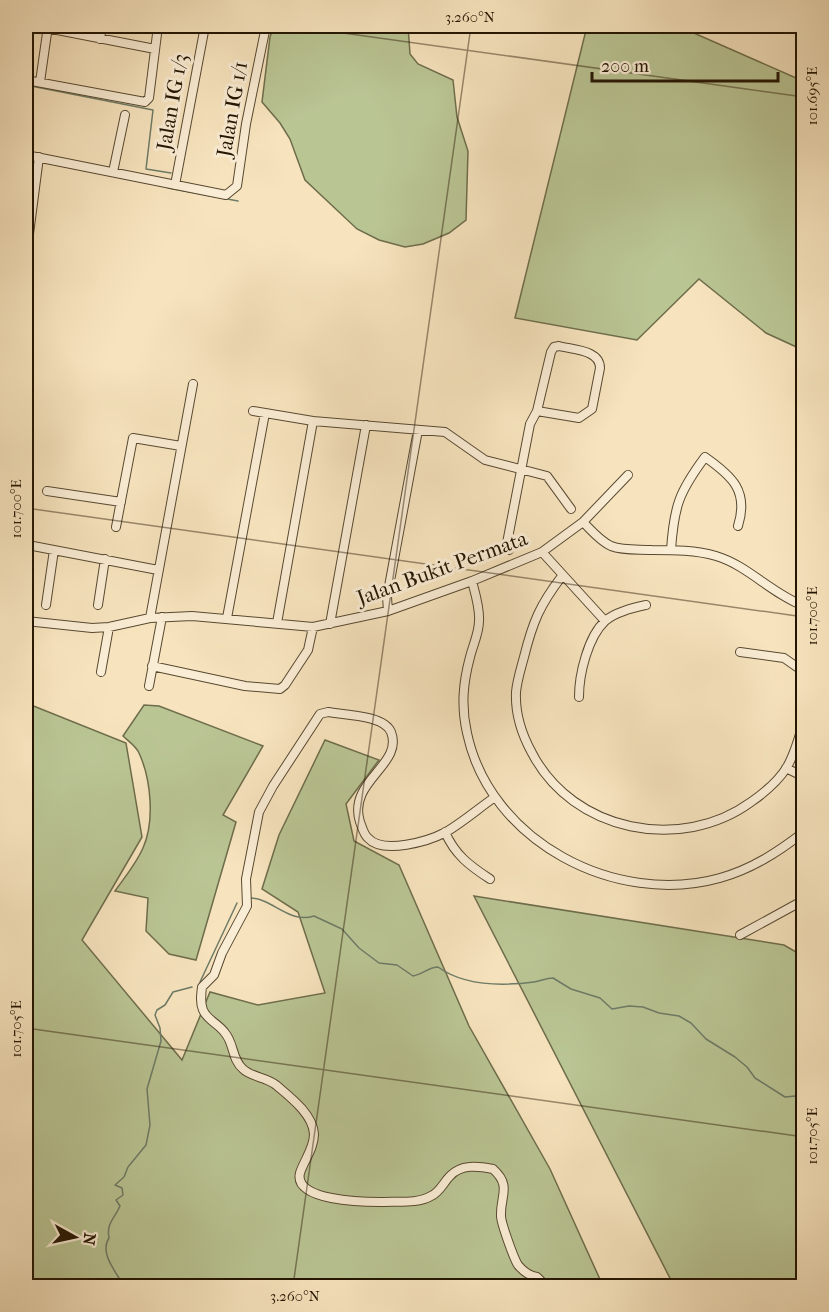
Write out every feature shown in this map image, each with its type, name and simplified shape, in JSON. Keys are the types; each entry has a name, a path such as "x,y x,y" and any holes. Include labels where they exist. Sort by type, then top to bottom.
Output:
{"street":[{"path":"100,39 102,26"},
{"path":"26,80 145,102 148,98 158,26"},
{"name":"Jalan IG 1/3","path":"176,185 205,26"},
{"name":"Jalan IG 1/1","path":"176,185 226,195 237,186 246,124 266,26"},
{"path":"40,82 47,27 155,49"},
{"path":"113,172 125,115"},
{"path":"26,155 176,185"},
{"path":"26,257 39,157"},
{"path":"509,550 507,543 530,424 537,411 551,352 554,347 559,346 596,356 600,362 600,368 592,409 579,418 537,411"},
{"path":"150,618 193,384"},
{"path":"253,411 313,421 445,432 485,460 547,476 571,509"},
{"path":"227,618 265,413"},
{"path":"277,623 313,421"},
{"path":"330,624 366,425"},
{"path":"388,611 387,597 418,430"},
{"path":"116,527 133,438 181,446"},
{"path":"671,550 677,502 687,481 705,457 732,477 739,490 742,509 738,526"},
{"name":"Jalan Bukit Permata","path":"26,621 92,628 162,617 227,618 313,627 388,611 472,581 542,552 584,522 628,475"},
{"path":"47,491 121,502"},
{"path":"584,522 597,537 611,546 719,556 737,565 779,595 804,606"},
{"path":"33,546 158,570"},
{"path":"45,604 54,550"},
{"path":"542,552 605,621"},
{"path":"98,605 105,559"},
{"path":"562,576 545,600 533,624 516,692 522,734 537,764 556,786 581,806 618,824 654,831 678,830 704,825 732,814 760,795 786,768 804,720"},
{"path":"472,581 479,621 464,680 463,711 473,753 495,797 525,830 563,858 604,875 647,884 682,884 720,878 767,858 804,832"},
{"path":"579,697 579,683 584,659 605,621 629,609 645,605"},
{"path":"149,686 162,617"},
{"path":"101,672 109,627"},
{"path":"152,666 245,686 280,689 308,650 313,627"},
{"path":"740,652 784,658 804,672"},
{"path":"495,797 445,832 390,847 378,846 367,838 357,810 359,797 388,758 392,746 392,733 385,723 377,720 328,712 320,714 273,786 259,812 246,879 246,906 222,953 214,975 202,987 202,1005 203,1012 225,1032 236,1061 244,1071 273,1082 298,1105 310,1122 314,1133 312,1146 300,1174 300,1183 304,1188 321,1196 362,1202 419,1200 431,1196 441,1188 451,1174 465,1167 493,1169 503,1181 501,1220 518,1265 532,1276 537,1277 546,1287"},
{"path":"786,768 804,777"},
{"path":"445,832 451,847 471,867 490,879"},
{"path":"740,935 804,900"}],"green space":[{"path":"274,26 408,26 410,54 418,64 453,80 457,117 468,151 466,220 449,233 423,244 405,247 379,240 357,229 305,180 290,139 262,102 270,37"},
{"path":"587,26 678,26 803,81 803,350 766,333 699,279 637,340 515,318"},
{"path":"26,703 126,743 142,837 82,940 182,1060 210,992 258,1005 325,993 298,912 262,889 279,835 325,740 379,760 346,804 354,841 399,865 469,1026 550,1169 603,1286 26,1286"},
{"path":"144,705 159,706 263,746 223,815 236,822 196,960 169,954 146,931 148,898 115,891 140,854 149,825 149,787 143,763 136,748 123,736"},
{"path":"474,896 784,945 803,956 803,1286 674,1286"}],"waterway":[{"path":"26,85 153,110 146,169 171,173"},
{"path":"168,188 238,201"},
{"path":"251,898 267,902 297,917 314,916 342,929 359,948 379,963 397,965 413,976 438,967 460,978 484,983 522,983 553,978 571,989 600,998 612,1009 629,1006 643,1007 659,1013 679,1016 691,1023 706,1039 735,1057 755,1078 785,1097 795,1096 804,1102"},
{"path":"200,982 237,903"},
{"path":"124,1286 106,1250 110,1224 120,1206 116,1200 123,1195 122,1188 115,1185 124,1177 128,1167 146,1145 150,1125 147,1089 161,1041 160,1028 155,1015 173,992 192,987"}]}
